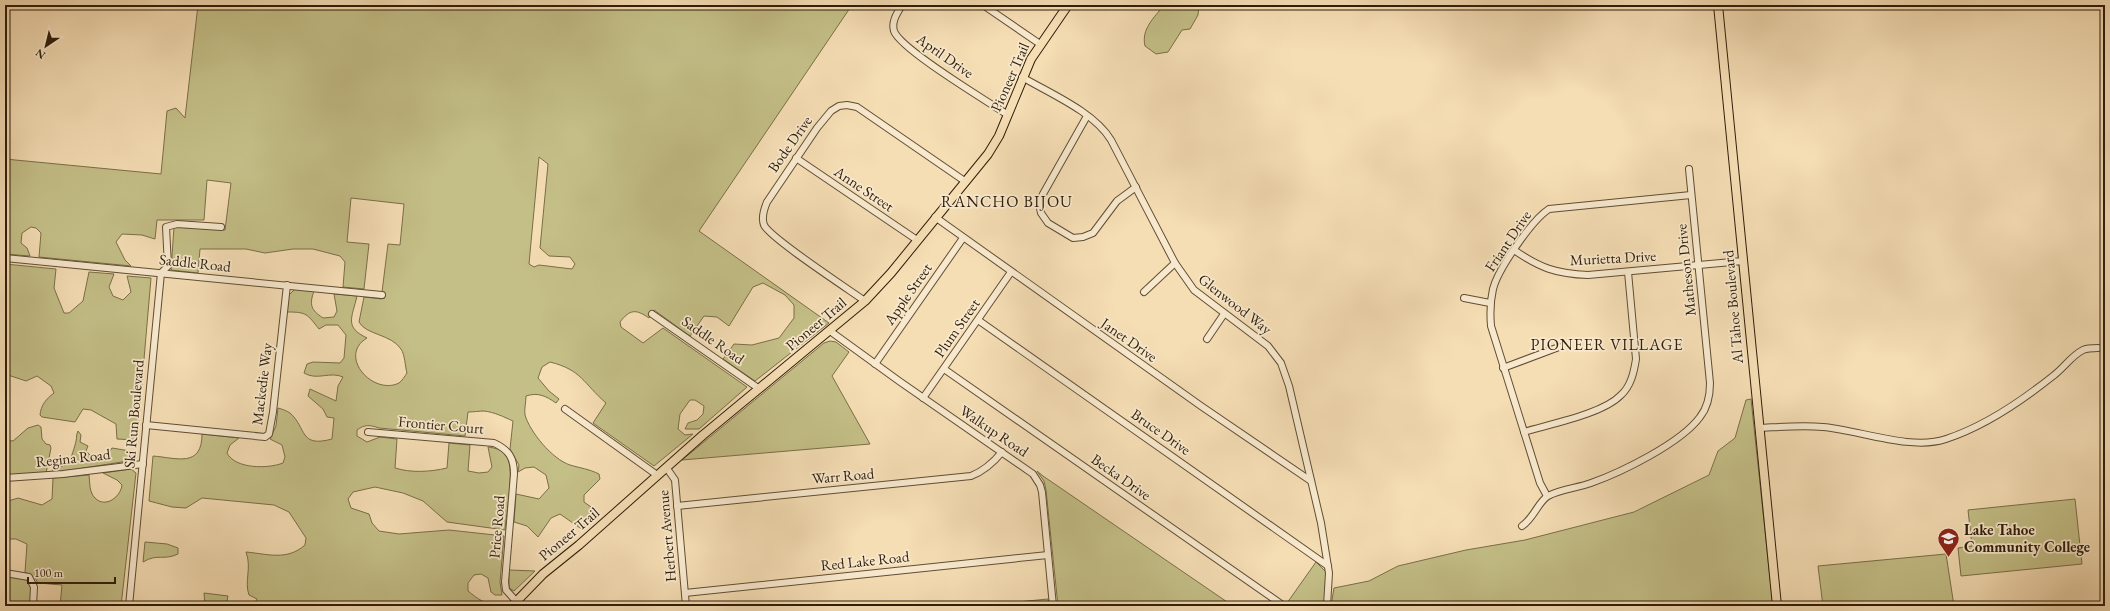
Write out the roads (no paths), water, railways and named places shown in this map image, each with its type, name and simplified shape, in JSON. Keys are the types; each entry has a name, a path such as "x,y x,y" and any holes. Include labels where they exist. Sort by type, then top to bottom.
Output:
{"main road":[{"name":"Pioneer Trail","path":"514,603 543,574 579,545 666,467 758,388 865,301 888,277 935,217 966,182 994,145 1008,115 1022,77 1040,44 1068,5"},
{"name":"Al Tahoe Boulevard","path":"1718,5 1777,606"}],"street":[{"name":"April Drive","path":"902,5 893,22 894,30 898,37 921,57 1008,115"},
{"path":"983,5 1040,44"},
{"name":"Glenwood Way","path":"1022,77 1087,116 1107,133 1175,263 1194,290 1268,346 1281,363 1289,386 1311,481 1328,566 1327,606"},
{"name":"Bode Drive","path":"865,301 777,238 764,226 762,218 767,202 816,128 831,111 839,106 847,105 857,107 868,112 966,182"},
{"path":"1087,116 1043,194 1039,203 1041,213 1048,223 1060,231 1073,238 1083,237 1093,233 1118,201 1136,188"},
{"name":"Anne Street","path":"796,158 917,240"},
{"name":"Matheson Drive","path":"1547,496 1592,483 1623,469 1670,442 1693,425 1701,416 1710,395 1710,383 1688,168"},
{"name":"Friant Drive","path":"1547,496 1540,483 1491,326 1490,303 1498,274 1537,219 1549,209 1691,195"},
{"name":"Janet Drive","path":"935,217 1200,406 1311,481"},
{"name":"Ski Run Boulevard","path":"130,606 161,273 168,266 166,227 177,224 220,227"},
{"name":"Apple Street","path":"875,364 963,238"},
{"name":"Murietta Drive","path":"1514,250 1538,266 1554,272 1588,275 1743,261"},
{"name":"Saddle Road","path":"5,258 382,295"},
{"path":"1144,292 1175,263"},
{"name":"Plum Street","path":"923,398 1011,272"},
{"path":"1524,432 1597,410 1622,395 1629,384 1636,359 1628,272"},
{"name":"Mackedie Way","path":"146,425 265,437 269,434 273,412 287,285"},
{"path":"1464,298 1490,303"},
{"name":"Saddle Road","path":"652,314 758,388"},
{"path":"1207,339 1224,314"},
{"name":"Bruce Drive","path":"978,320 1328,566"},
{"name":"Walkup Road","path":"830,331 923,398 1033,474 1040,485 1054,606"},
{"path":"1504,368 1559,347"},
{"path":"1759,428 1822,427 1886,438 1926,442 1944,440 1999,414 2054,376 2078,353 2085,349 2098,348"},
{"name":"Becka Drive","path":"944,369 1284,606"},
{"path":"565,408 658,475"},
{"name":"Frontier Court","path":"368,432 494,443 509,453"},
{"name":"Warr Road","path":"677,506 971,476 991,464 1002,452"},
{"name":"Price Road","path":"509,453 514,463 514,474 505,582 506,590 514,603"},
{"name":"Regina Road","path":"5,478 63,474 143,464"},
{"name":"Herbert Avenue","path":"666,467 675,480 686,606"},
{"path":"1522,526 1532,518 1538,507 1547,496"},
{"name":"Red Lake Road","path":"685,593 1048,555"},
{"path":"5,573 29,577 34,587 33,606"}],"place":[{"name":"Lake Tahoe Community College","path":"1948,558"}],"district":[{"name":"RANCHO BIJOU","path":"1007,201"},
{"name":"PIONEER VILLAGE","path":"1607,344"}]}
